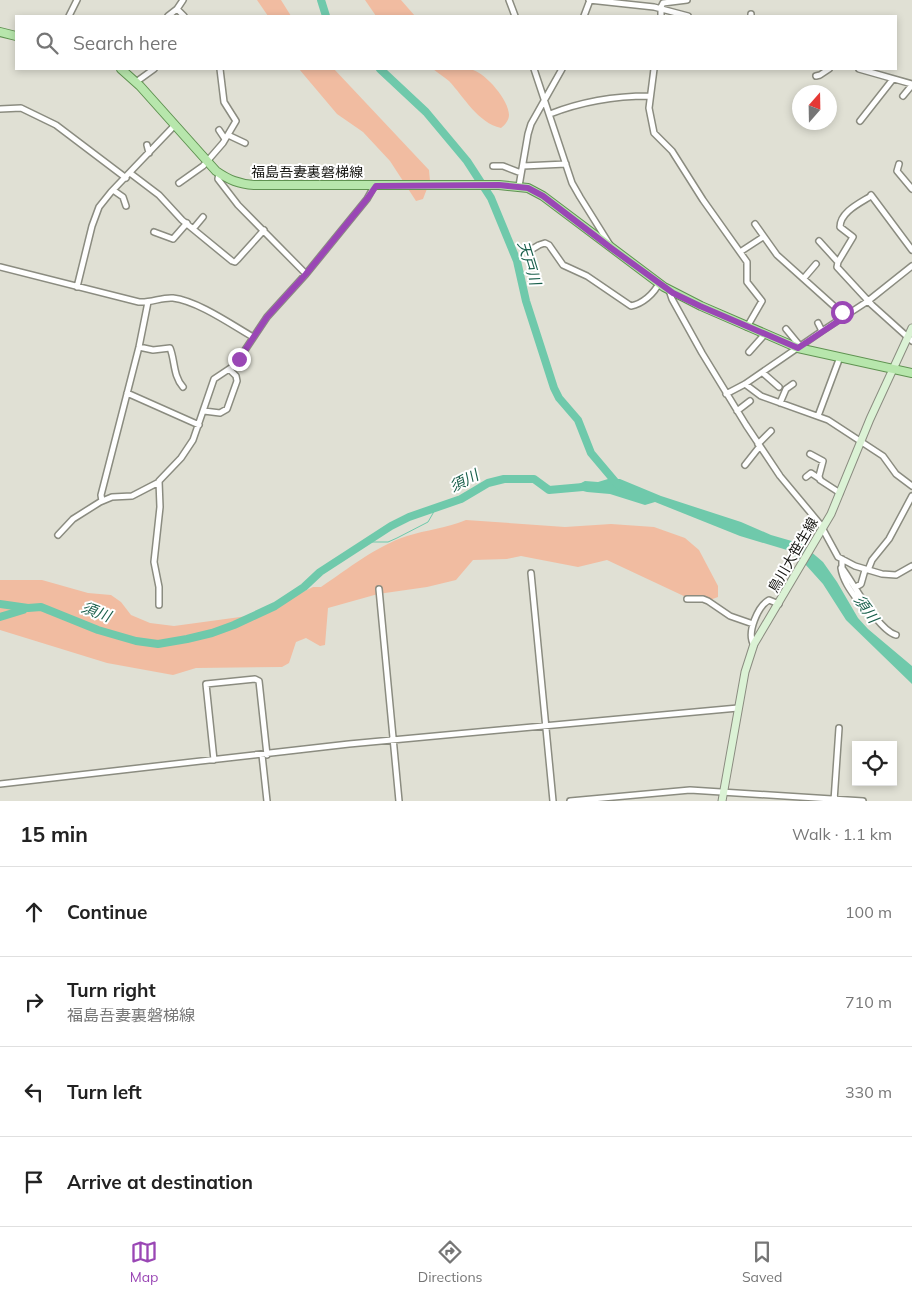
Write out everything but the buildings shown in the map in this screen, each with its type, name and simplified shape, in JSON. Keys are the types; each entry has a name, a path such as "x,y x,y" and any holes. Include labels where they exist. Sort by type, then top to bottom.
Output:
{"main road":[{"path":"0,32 15,36"},
{"name":"福島吾妻裏磐梯線","path":"122,70 136,82 207,161 219,173 231,181 248,185 519,186 539,193 668,290 700,306 799,347 912,373"}],"street":[{"path":"69,15 77,0"},
{"path":"169,15 177,9 183,0"},
{"path":"509,0 515,15"},
{"path":"584,15 589,0 661,8 685,15"},
{"path":"654,0 654,7"},
{"path":"661,15 662,4 687,0"},
{"path":"177,9 183,15"},
{"path":"136,82 153,70"},
{"path":"179,183 203,166 227,137 236,121 224,102 220,70"},
{"path":"534,70 546,99 576,191 611,248"},
{"path":"519,186 528,134 537,112 561,70"},
{"path":"654,70 649,96 649,108 655,134 672,151 703,200 747,262 747,282 762,301 747,327"},
{"path":"816,76 828,70"},
{"path":"863,70 912,85 903,96"},
{"path":"860,121 893,78"},
{"path":"550,114 592,100 649,96"},
{"path":"0,109 21,108 56,125 126,178"},
{"path":"77,287 94,218 99,207 112,190 126,178 175,125"},
{"path":"218,130 227,137 245,143"},
{"path":"147,145 149,153"},
{"path":"522,166 566,164"},
{"path":"899,164 897,171 912,188"},
{"path":"493,166 503,166 521,173"},
{"path":"130,173 159,195 193,229 235,262 264,230"},
{"path":"219,173 218,179 238,205 306,274"},
{"path":"58,535 73,520 102,501 112,497 132,496 159,482 190,445 199,425 214,379 235,365 267,317 306,274 376,186"},
{"path":"112,190 123,196 126,206"},
{"path":"910,339 868,301 838,269 838,262 853,237 840,228 840,223 846,212 870,194 912,250"},
{"path":"193,229 203,217"},
{"path":"154,232 173,239 187,223"},
{"path":"755,224 777,255 846,316"},
{"path":"740,252 763,237"},
{"path":"819,241 838,262"},
{"path":"529,251 545,243 550,245 563,265 587,276 631,306 636,305 649,296 659,283"},
{"path":"804,278 816,264"},
{"path":"726,394 763,373 868,301 912,266"},
{"path":"0,267 139,302 170,298 183,300 208,311 253,338"},
{"path":"668,290 726,394 759,445 780,476 823,529 876,619 890,633 896,635"},
{"path":"102,501 101,495 139,347 148,302"},
{"path":"818,323 822,331"},
{"name":"鳥川大笹生線","path":"722,801 738,708 748,661 754,645 823,529 861,440 894,368 910,339 912,328"},
{"path":"786,329 799,347"},
{"path":"749,352 765,334"},
{"path":"139,347 153,350 170,348 179,381 183,387"},
{"path":"818,416 840,357"},
{"path":"204,411 220,413 227,409 237,381 236,376 230,370"},
{"path":"763,373 780,387"},
{"path":"745,384 761,396 828,420 861,440 883,456 896,474 912,486"},
{"path":"780,403 786,389 794,384"},
{"path":"127,393 199,425"},
{"path":"737,411 750,402"},
{"path":"745,465 771,430"},
{"path":"810,454 823,461 819,476 820,480"},
{"path":"806,477 811,473 840,493"},
{"path":"159,482 160,507 154,562 159,587 159,605"},
{"path":"856,587 861,584 872,560 889,538 912,496"},
{"path":"841,562 882,574 896,575 912,566"},
{"path":"841,562 842,574 862,608"},
{"path":"530,573 553,801"},
{"path":"379,589 399,801"},
{"path":"687,599 703,599 730,616 753,624"},
{"path":"754,645 750,639 753,624 767,600 779,603"},
{"path":"214,760 206,684 255,679 259,681 267,801"},
{"path":"0,784 348,744 738,708"},
{"path":"834,800 839,728"},
{"path":"570,801 690,790 863,801"}],"shaded area":[{"path":"257,0 281,0 290,15 267,15"},
{"path":"365,0 401,0 414,15 375,15"},
{"path":"300,70 335,70 429,170 430,181 423,199 416,201 390,161 363,132 337,114"},
{"path":"434,70 473,70 478,72 496,88 505,102 509,115 505,124 501,128 485,121 472,109 449,81"},
{"path":"608,479 620,479 661,496 802,544 823,562 858,618 868,629 912,666 912,684 846,620 823,584 805,564 787,550 740,536 655,502 645,505 610,494 587,492 571,488 585,481 598,482"},
{"path":"466,520 565,527 611,524 654,527 685,538 699,550 718,586 718,597 710,600 688,598 607,560 578,567 521,556 507,559 473,560 456,580 427,587 378,594 328,608 325,645 320,646 306,638 296,642 289,663 282,667 196,668 173,675 107,663 0,630 0,580 42,580 88,593 111,595 121,602 131,615 150,623 174,626 255,615 313,587 321,587 362,558 396,540"}],"waterway":[{"name":"天戸川","path":"321,0 326,15"},
{"name":"天戸川","path":"381,70 426,112 467,161 491,198 517,261 526,301 554,388 559,398 578,420 591,453 618,485"},
{"name":"須川","path":"0,604 28,608 41,607 98,630 136,641 158,644 187,639 234,625 275,606 304,587 320,572 391,526 409,517 461,499 488,483 504,479 534,479 549,490 583,487"},
{"path":"368,542 388,542 397,538 428,522 436,508"},
{"path":"0,617 23,610"}],"route":[{"path":"239,359 267,317 306,274 376,186 499,185 519,186 536,191 673,293 726,318 798,348 846,316 842,312"}]}
